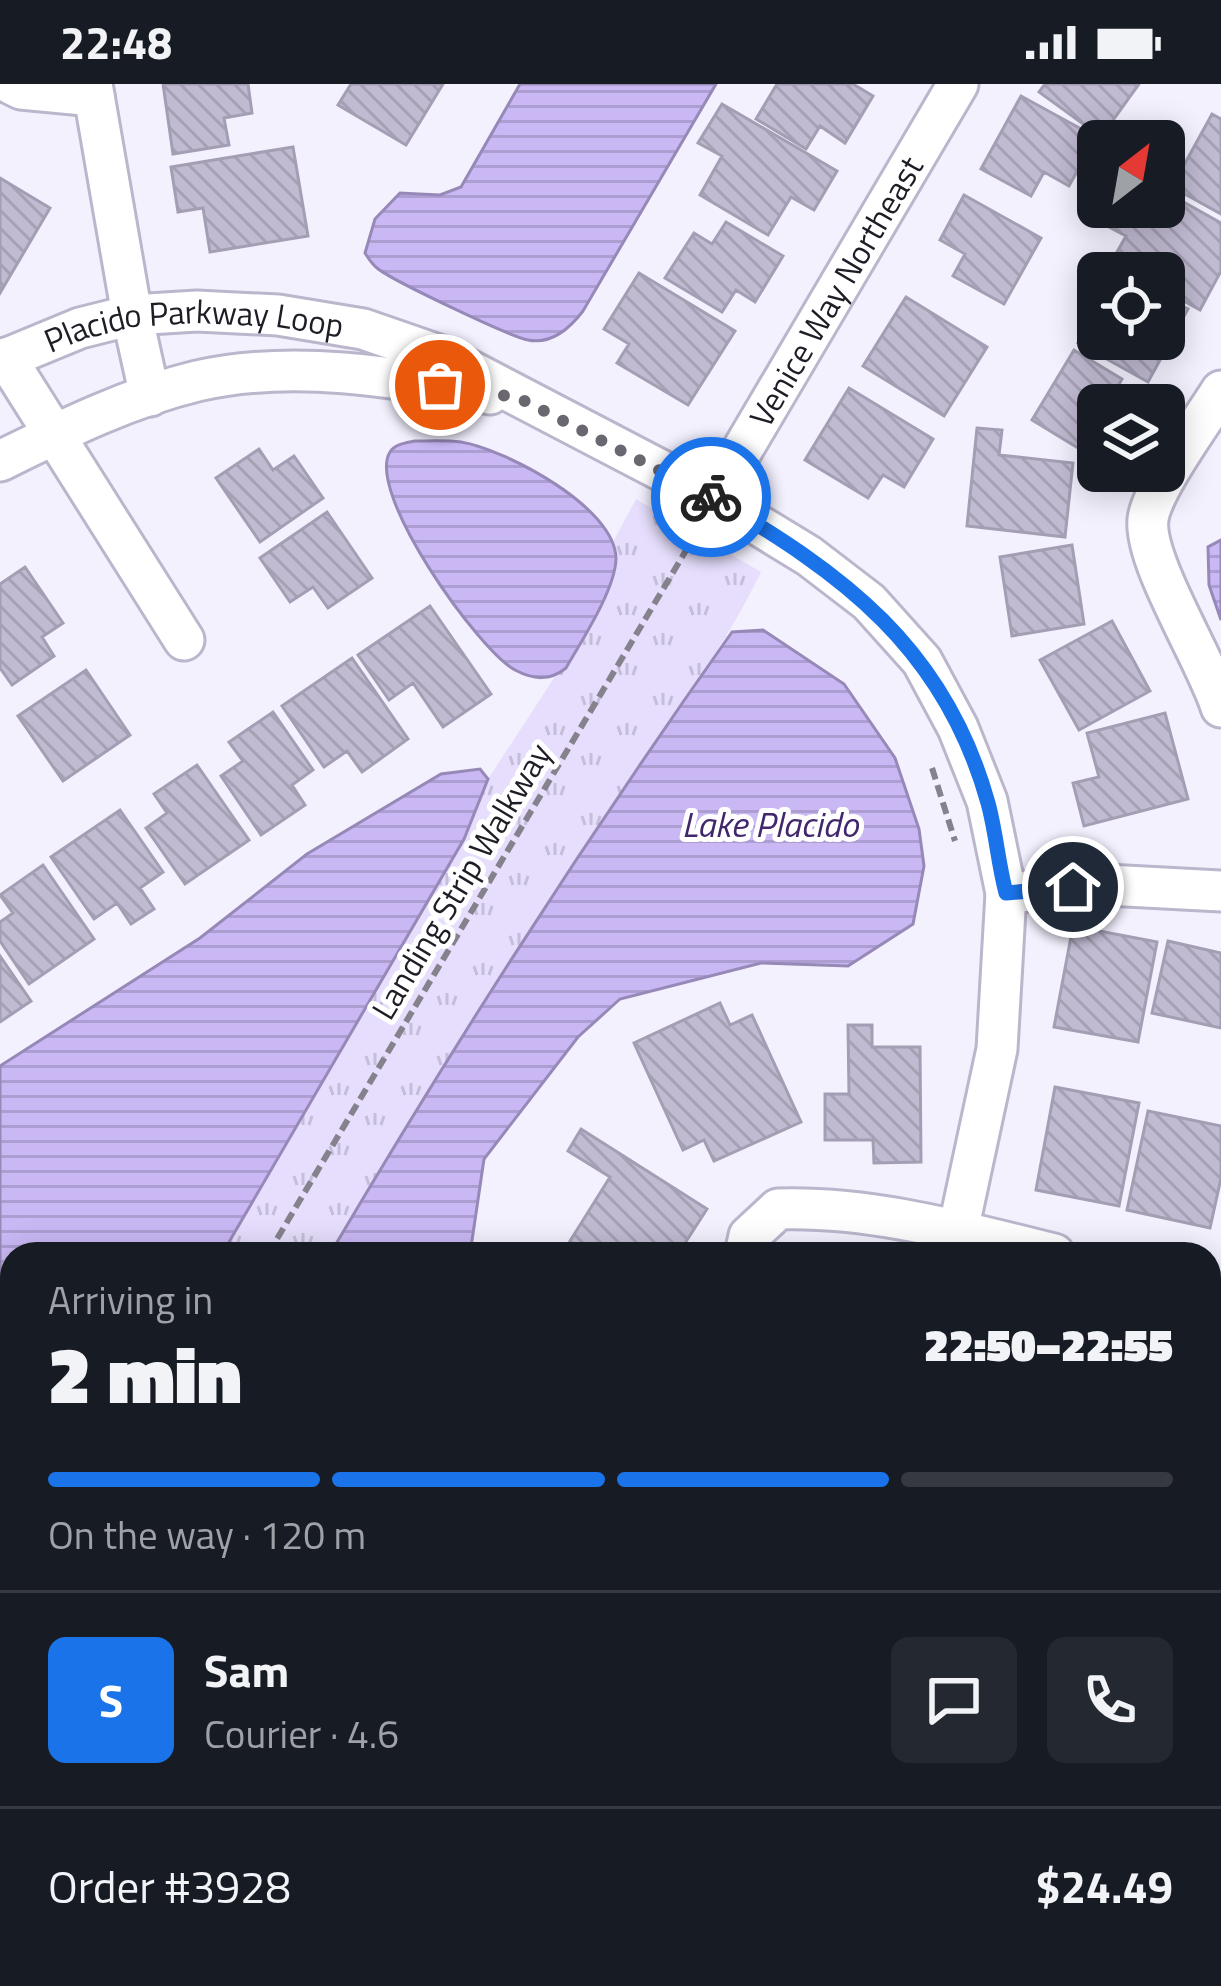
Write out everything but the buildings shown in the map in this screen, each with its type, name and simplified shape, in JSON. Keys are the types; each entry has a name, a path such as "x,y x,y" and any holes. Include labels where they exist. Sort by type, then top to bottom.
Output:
{"street":[{"path":"11,84 21,89 93,90 150,396"},
{"name":"Venice Way Northeast","path":"701,520 958,84"},
{"name":"Placido Parkway Loop","path":"3,359 80,328 132,315 197,311 278,315 363,329 444,357 519,398 701,520 809,556 869,602 922,661 958,728 987,801 1006,893 997,1049 966,1207 954,1242"},
{"path":"3,359 184,640"},
{"name":"Placido Parkway Loop","path":"0,461 150,396 198,381 286,370 362,374 519,398"},
{"path":"1221,391 1148,517 1152,555 1209,670 1221,707"},
{"path":"1006,893 1107,885 1221,891"},
{"path":"748,1242 749,1235 778,1209 816,1208 954,1242"}],"path":[{"path":"701,520 715,542"},
{"name":"Landing Strip Walkway","path":"275,1242 701,520"},
{"path":"930,763 956,842"}],"green space":[{"path":"636,499 761,572 710,662 470,1028 337,1242 229,1242 464,839 488,779 592,623 613,574 613,542"}],"water":[{"path":"520,84 716,84 583,311 560,334 537,341 499,329 404,284 377,268 365,253 375,219 400,193 440,195 461,187"},
{"path":"415,441 461,442 529,468 578,501 611,539 616,559 610,585 589,629 560,672 542,678 529,676 498,657 430,569 409,534 387,472 392,449"},
{"path":"1221,540 1221,620 1209,585 1208,547"},
{"name":"Lake Placido","path":"763,630 844,684 895,758 919,829 924,866 913,924 848,966 761,963 620,999 578,1037 484,1159 472,1242 337,1242 525,939 732,632"},
{"path":"480,769 488,779 464,839 229,1242 0,1242 0,1066 200,938 307,854 441,774"}],"way so far":[{"path":"440,385 519,398 711,497"}],"route":[{"path":"711,497 809,556 869,602 922,661 958,728 987,801 1006,893 1073,887"}]}
